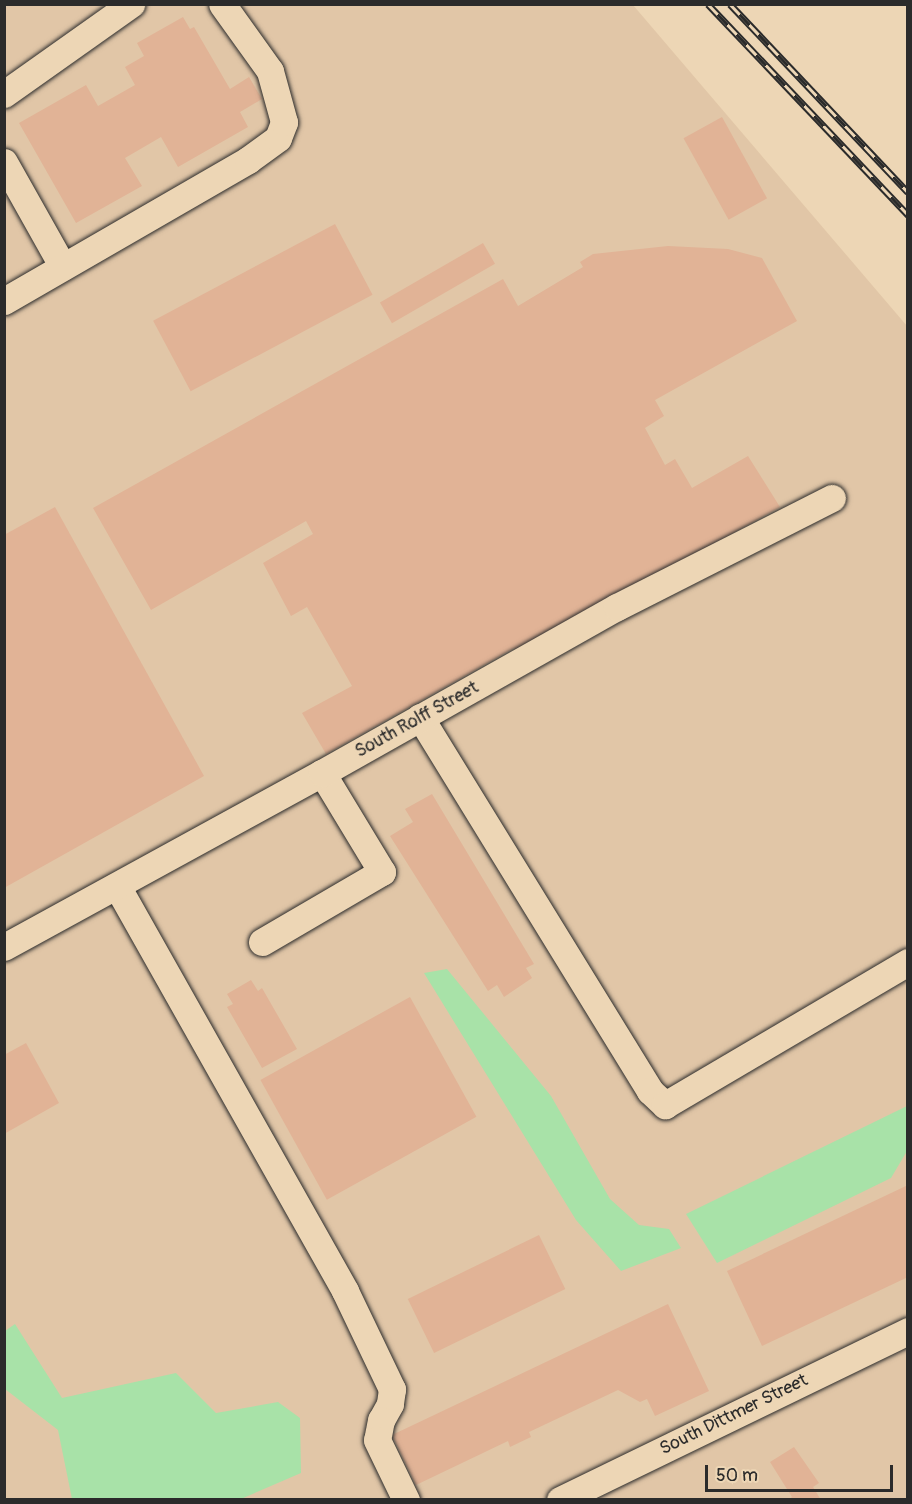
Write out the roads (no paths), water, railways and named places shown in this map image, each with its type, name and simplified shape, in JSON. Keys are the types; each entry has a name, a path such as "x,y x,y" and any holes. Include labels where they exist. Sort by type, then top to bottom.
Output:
{"street":[{"path":"4,94 131,4"},
{"path":"4,301 248,160 278,138 284,122 270,71 222,4"},
{"path":"4,162 63,267"},
{"name":"South Rolff Street","path":"4,946 322,773 617,607 831,498"},
{"path":"420,717 650,1091 664,1104 908,962"},
{"path":"262,942 382,872 322,773"},
{"path":"117,886 345,1291 392,1389 390,1404 381,1420 377,1440 406,1500"},
{"name":"South Dittmer Street","path":"560,1500 908,1331"}],"railway":[{"path":"708,4 908,215"},
{"path":"730,4 908,192"}]}
